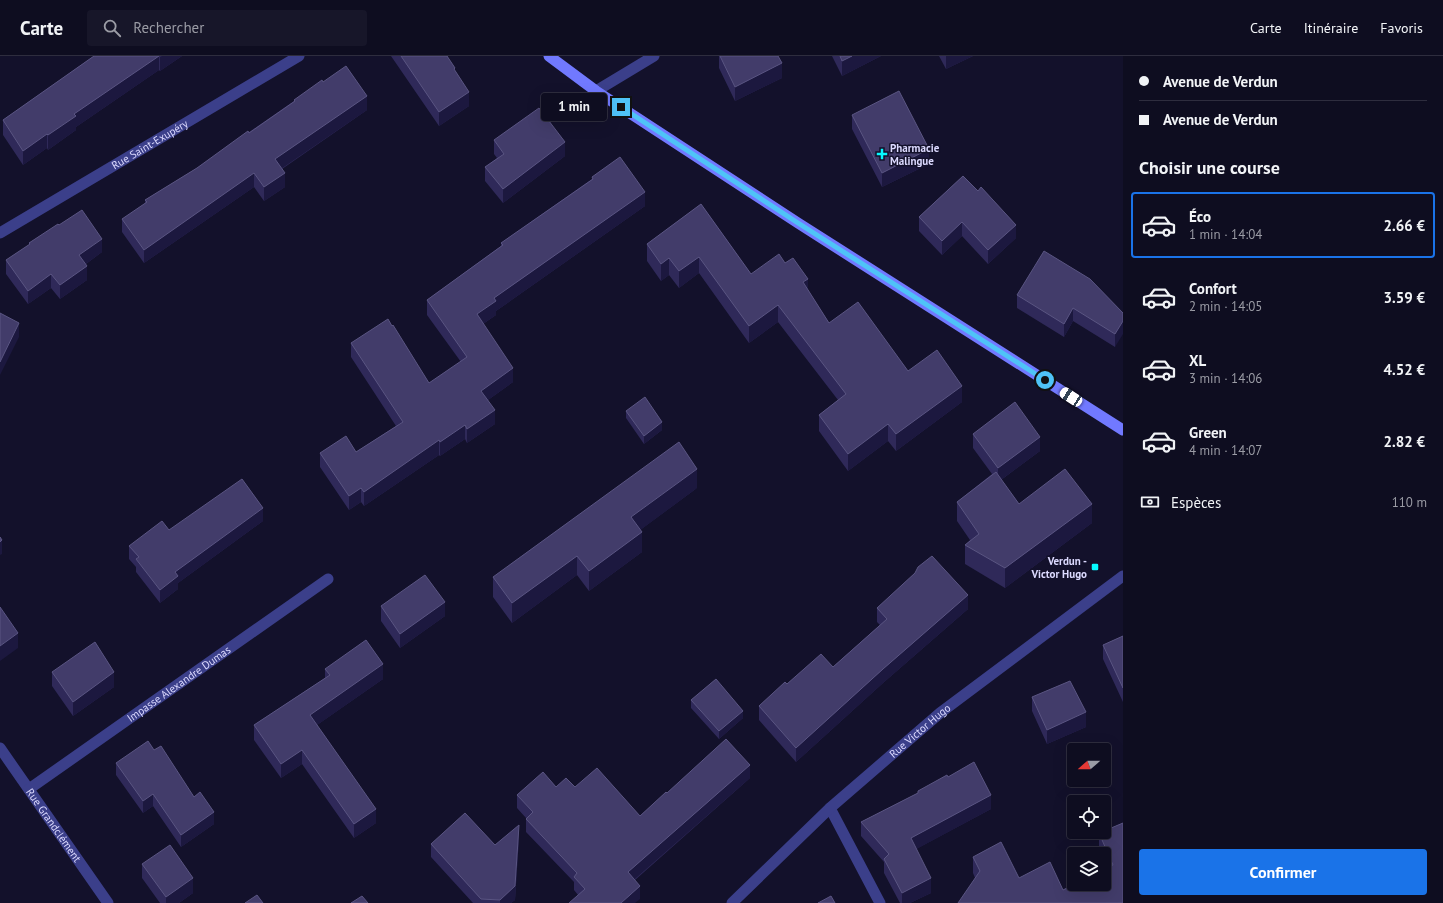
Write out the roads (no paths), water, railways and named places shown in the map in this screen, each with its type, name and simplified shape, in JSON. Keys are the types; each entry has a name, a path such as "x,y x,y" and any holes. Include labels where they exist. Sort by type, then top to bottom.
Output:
{"main road":[{"path":"549,56 596,91 798,223 1123,430"}],"street":[{"name":"Rue Saint-Exupéry","path":"0,233 299,56"},
{"path":"596,91 654,56"},
{"name":"Rue Victor Hugo","path":"732,903 830,808 940,713 1123,576"},
{"name":"Impasse Alexandre Dumas","path":"29,790 328,579"},
{"name":"Rue Grandclément","path":"0,748 108,903"},
{"path":"830,808 880,903"}],"place":[{"name":"Pharmacie Malingue","path":"882,154"},
{"name":"Verdun - Victor Hugo","path":"1095,567"}]}
